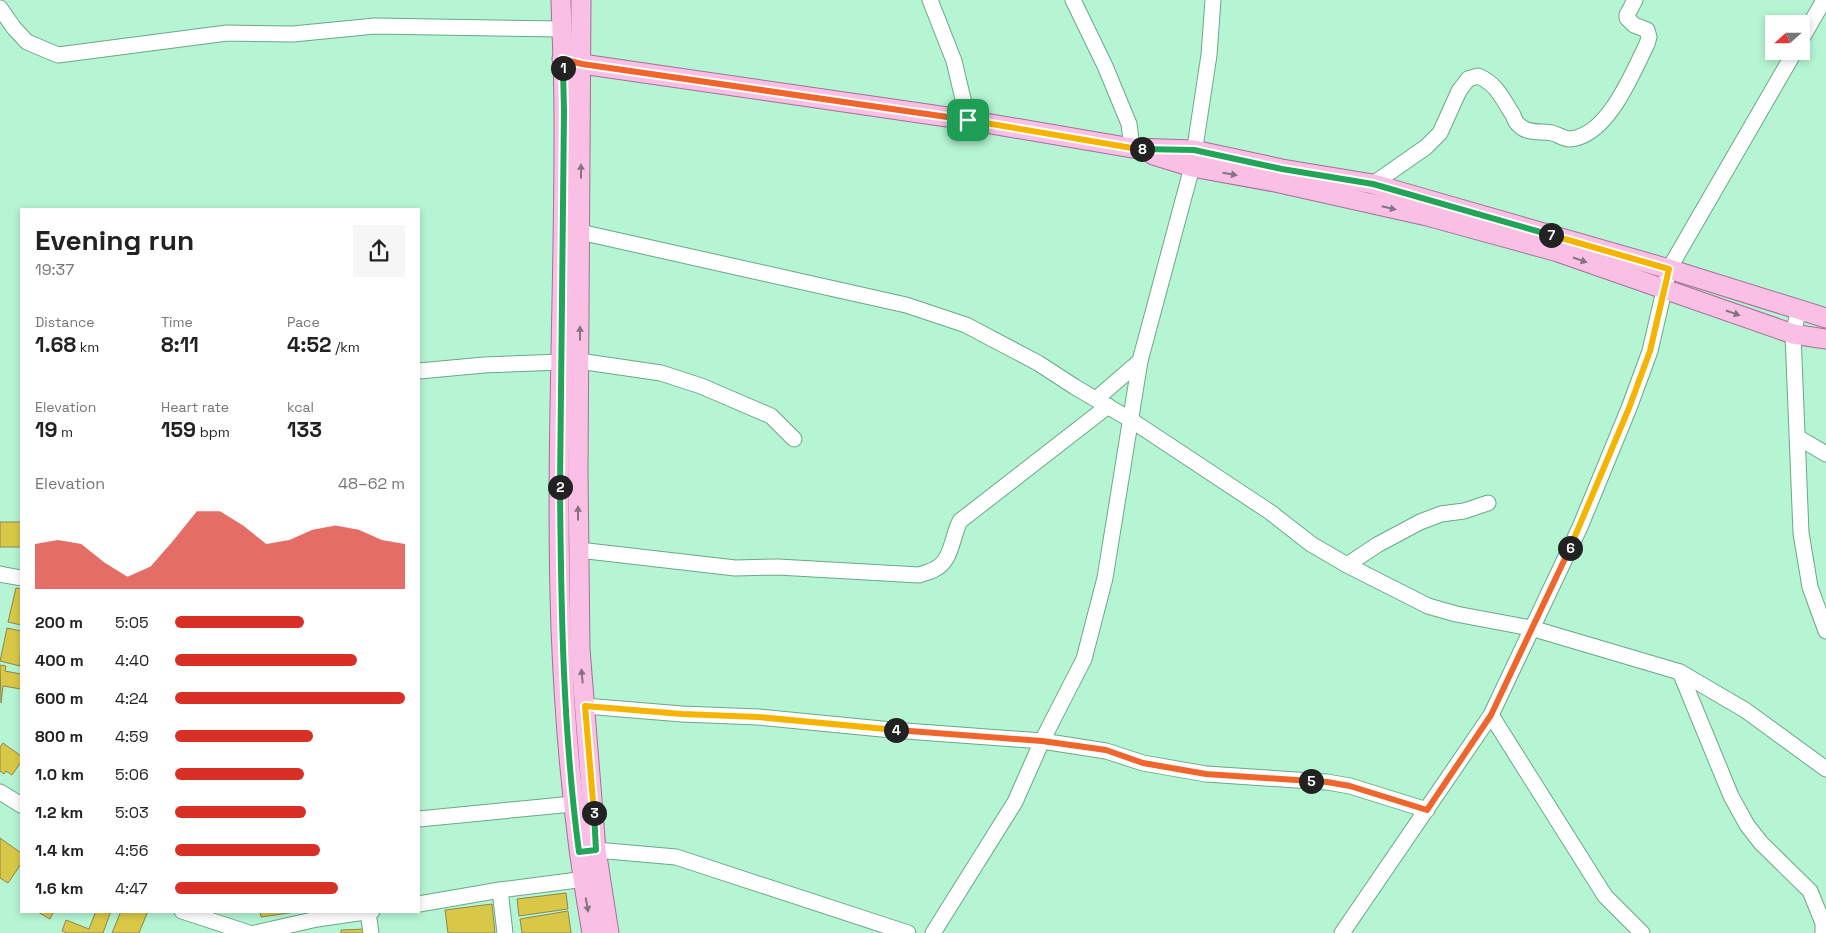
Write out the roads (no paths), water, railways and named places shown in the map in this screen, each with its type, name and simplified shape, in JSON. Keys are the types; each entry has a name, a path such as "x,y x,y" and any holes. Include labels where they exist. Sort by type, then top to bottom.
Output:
{"main road":[{"path":"561,0 564,111 559,468 561,629 567,744 573,804 588,851"},
{"path":"581,0 578,550 580,649 585,706 592,933"},
{"path":"562,59 582,64 968,120 1132,148 1170,162 1193,158 1282,169 1373,184 1669,269 1826,318"},
{"path":"1193,158 1275,182 1427,216 1558,252 1793,334 1826,339"},
{"path":"591,879 609,933"}],"street":[{"path":"930,0 954,62 968,120"},
{"path":"1073,0 1105,66 1129,124 1132,148"},
{"path":"933,933 1014,802 1042,741 1084,660 1105,578 1140,361 1193,158 1209,55 1213,0"},
{"path":"1373,184 1426,147 1433,140 1443,127 1460,91 1468,79 1478,76 1490,81 1519,126 1530,131 1554,133 1561,138 1569,139 1581,136 1599,125 1623,93 1647,44 1649,33 1629,22 1627,18 1635,0"},
{"path":"1810,24 1824,0"},
{"path":"0,8 27,42 58,54 227,33 293,34 375,26 562,29"},
{"path":"1342,933 1491,715 1580,528 1629,408 1650,351 1669,269 1790,60"},
{"path":"580,232 906,305 966,325 1038,363 1131,420 1270,512 1311,544 1347,565 1428,606 1456,614 1531,628 1680,672 1744,710 1826,769"},
{"path":"1799,309 1793,334 1799,438 1801,533 1810,587 1826,631"},
{"path":"580,361 661,374 701,386 771,416 794,439"},
{"path":"578,550 735,568 778,567 919,575 936,569 948,555 960,521 1102,403 1140,361"},
{"path":"420,371 561,362"},
{"path":"1799,438 1826,454"},
{"path":"1347,565 1377,545 1420,522 1441,514 1464,511 1488,503"},
{"path":"0,574 20,578"},
{"path":"1680,672 1731,796 1748,826 1761,843 1810,891 1823,923 1824,933"},
{"path":"585,706 682,714 758,717 892,730 1042,741 1106,750 1143,763 1206,774 1327,782 1350,786 1427,810"},
{"path":"1491,715 1606,896 1642,933"},
{"path":"0,792 20,804"},
{"path":"420,818 573,804"},
{"path":"588,851 676,857 908,933"},
{"path":"420,904 500,890 591,879"},
{"path":"500,890 505,933"},
{"path":"188,913 249,933"},
{"path":"255,933 316,919 361,913"},
{"path":"368,913 371,933"}]}
